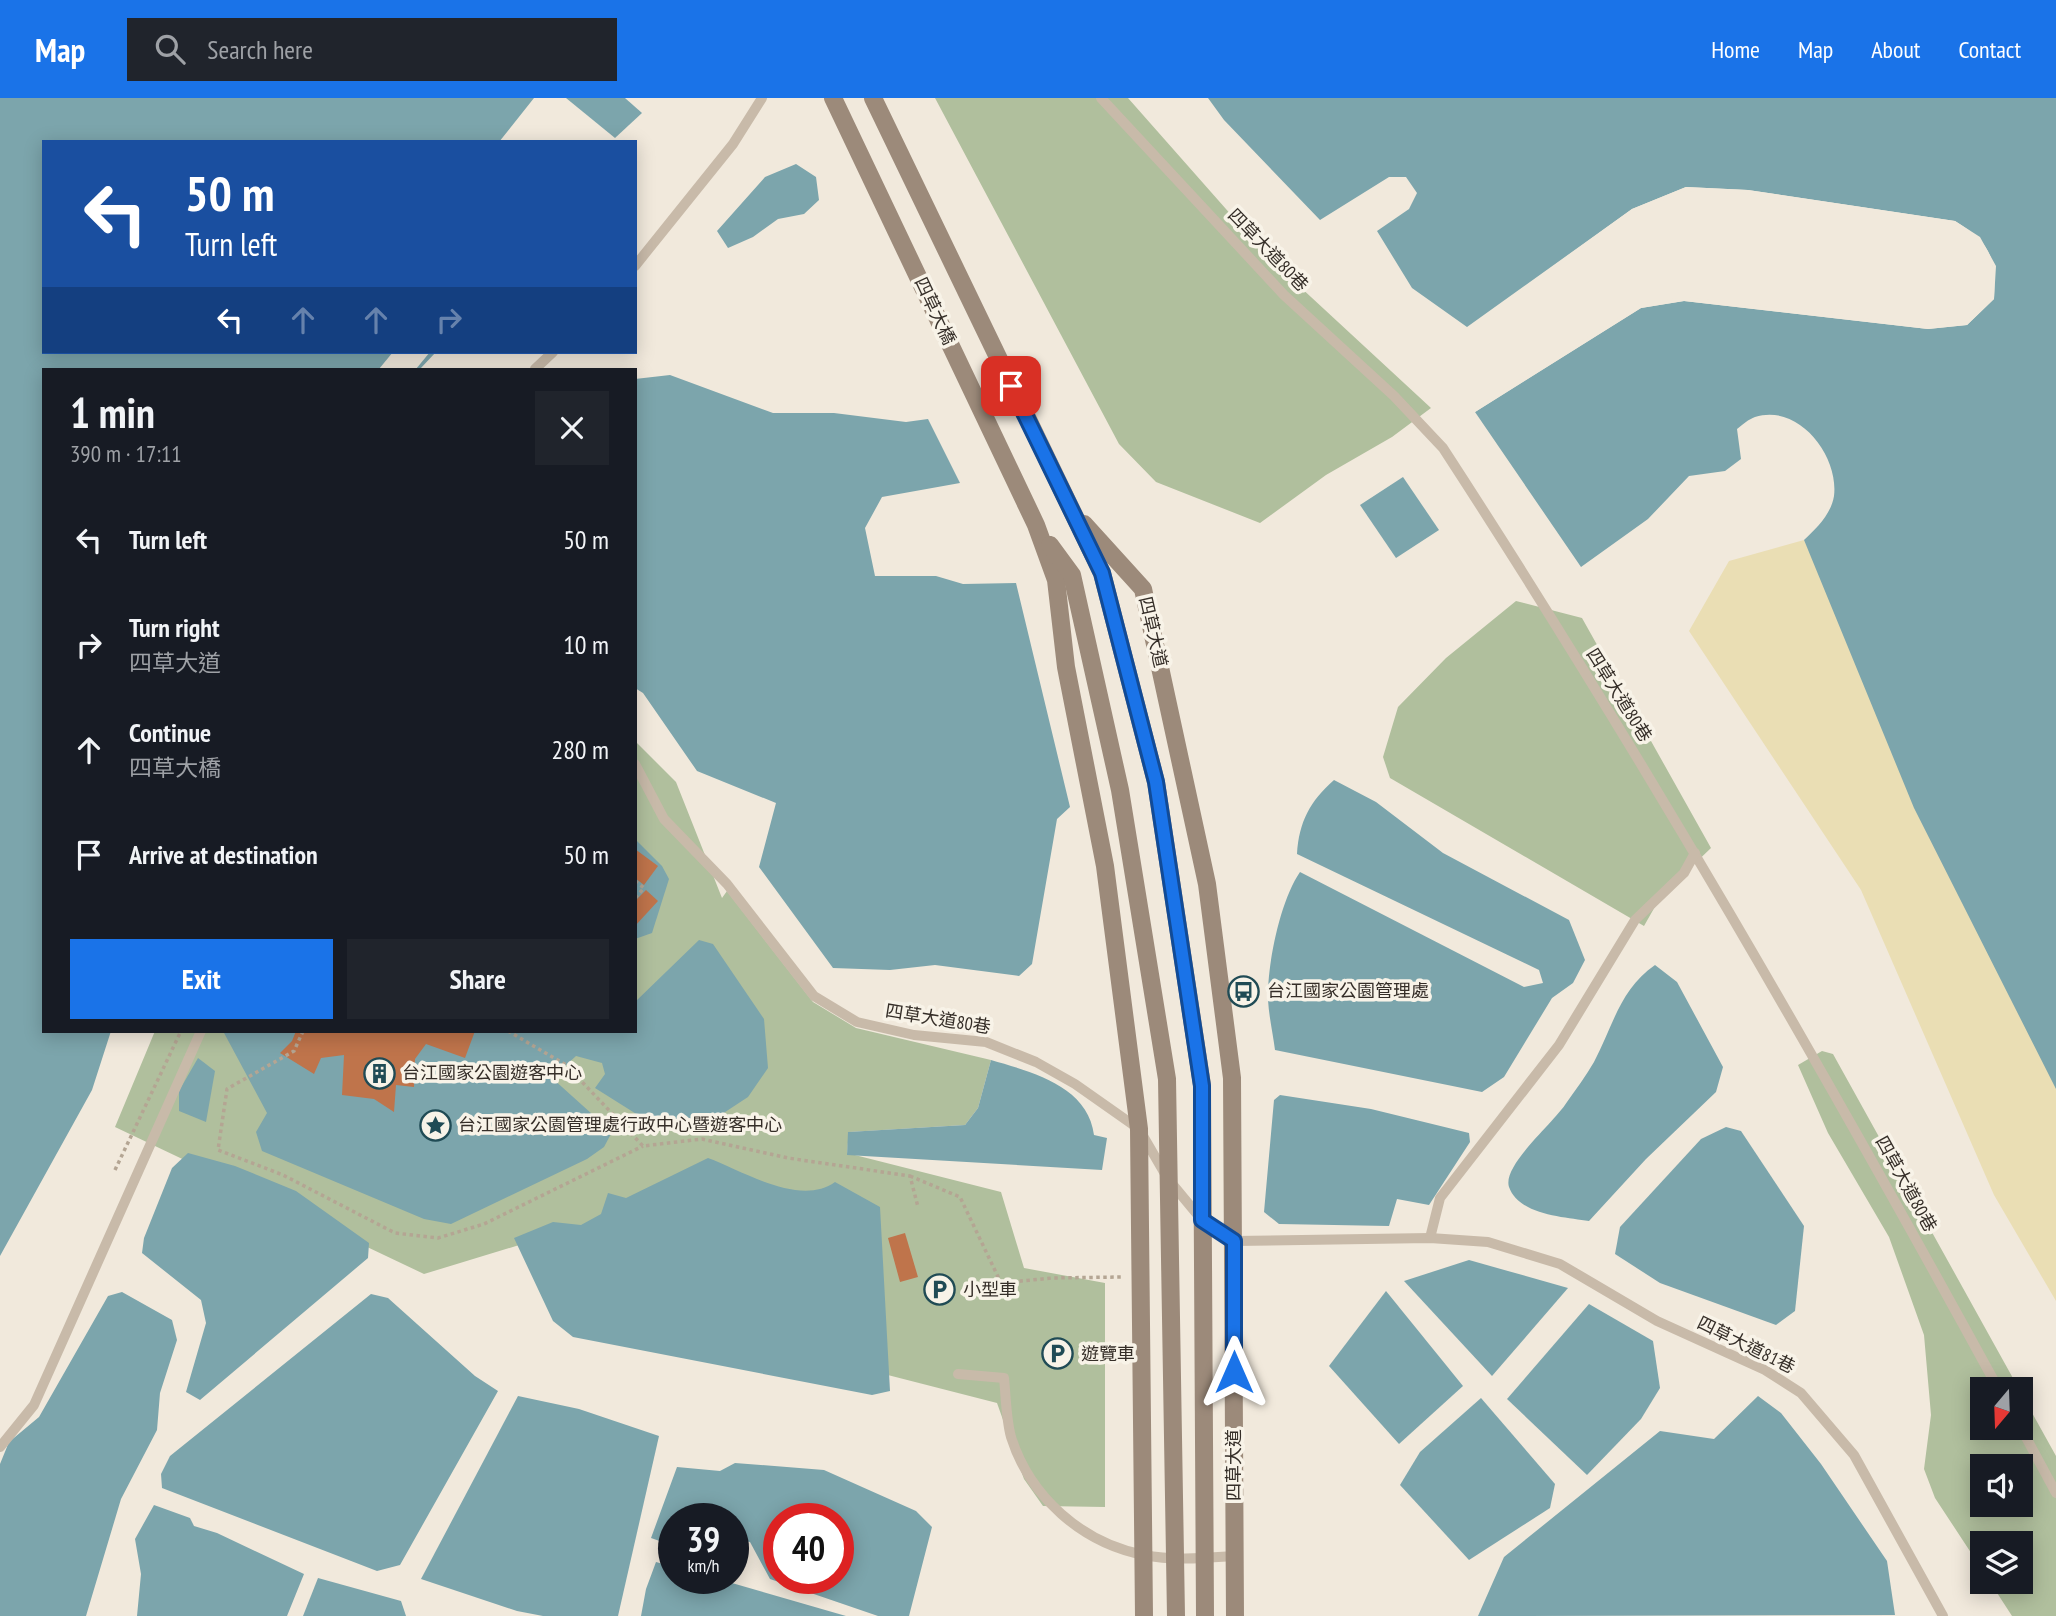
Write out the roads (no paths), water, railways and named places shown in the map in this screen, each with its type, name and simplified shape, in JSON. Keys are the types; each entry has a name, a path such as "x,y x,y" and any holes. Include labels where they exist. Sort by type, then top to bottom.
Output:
{"street":[{"name":"四草大橋","path":"834,98 1036,525"},
{"name":"四草大橋","path":"873,98 1068,506"},
{"name":"四草大道","path":"1068,506 1102,573 1156,782 1202,1086 1205,1616"},
{"name":"四草大道","path":"1068,506 1143,589 1207,884 1230,1064 1234,1241 1235,1616"},
{"path":"1036,525 1056,580 1066,667 1105,866 1139,1129 1144,1616"},
{"path":"1036,525 1072,575 1120,790 1167,1079 1176,1616"}],"lane":[{"path":"637,264 733,144 762,98"},
{"name":"四草大道80巷","path":"1101,98 1284,295 1395,396 1443,448 1695,853 1884,1180 1992,1377"},
{"path":"536,368 551,354"},
{"name":"四草大道80巷","path":"637,768 664,818 727,884 814,996 857,1022 914,1035 986,1042 1036,1062 1075,1084 1139,1129 1168,1179 1202,1220 1234,1241"},
{"path":"1430,1238 1440,1198 1559,1045 1635,920 1684,873 1695,853"},
{"path":"0,1447 34,1405 200,1033"},
{"name":"四草大道81巷","path":"1234,1241 1430,1238 1488,1242 1560,1264 1657,1321 1765,1370 1801,1393 1854,1455 1943,1616"},
{"path":"958,1374 1004,1378 1011,1434 1025,1471 1053,1507 1091,1538 1143,1555 1176,1558 1234,1556"},
{"path":"2027,1440 2056,1493"}],"water":[{"path":"0,98 534,98 501,140 42,140 42,354 434,354 421,368 42,368 42,1033 110,1033 92,1090 0,1256"},
{"path":"566,98 625,98 642,113 615,138"},
{"path":"1208,98 2056,98 2056,1089 1914,808 1804,540 1827,515 1834,496 1830,464 1823,449 1812,436 1800,425 1786,418 1771,415 1750,419 1737,429 1741,459 1725,471 1689,476 1648,519 1581,567 1475,412 1641,308 1684,301 1928,329 1967,325 1994,299 1994,272 1984,244 1955,221 1748,190 1686,187 1632,209 1467,327 1412,288 1377,231 1409,209 1417,193 1406,177 1389,177 1320,220 1224,120"},
{"path":"796,164 816,177 819,200 804,214 778,219 753,237 728,248 717,231 765,177"},
{"path":"670,375 773,413 834,413 906,422 928,419 960,483 882,497 865,528 875,576 936,576 963,584 1016,583 1070,807 1057,819 1032,964 1019,976 935,965 890,970 833,968 759,867 776,803 697,771 643,693 637,689 637,379"},
{"path":"1403,477 1439,530 1396,558 1360,505"},
{"path":"1334,780 1376,802 1443,853 1569,920 1585,960 1573,983 1552,998 1504,1077 1482,1092 1275,1050 1268,1000 1270,969 1286,899 1300,872 1524,987 1543,983 1539,970 1297,854 1300,832 1307,813 1318,796"},
{"path":"637,841 662,866 669,879 652,933 637,938"},
{"path":"699,940 713,944 764,1019 768,1068 748,1097 716,1118 657,1127 595,1088 605,1074 602,1063 576,1056 552,1078 612,1132 604,1147 587,1159 451,1224 424,1219 262,1151 256,1132 267,1113 224,1033 637,1033 637,1000"},
{"path":"1655,965 1677,982 1723,1067 1716,1092 1646,1159 1589,1221 1543,1213 1522,1204 1509,1187 1513,1167 1581,1082 1594,1062 1625,997 1633,985"},
{"path":"198,1058 215,1071 206,1122 179,1111 179,1091"},
{"path":"991,1060 1040,1076 1070,1093 1090,1118 1094,1135 1107,1138 1102,1170 847,1155 848,1132 965,1125 978,1108"},
{"path":"1280,1095 1371,1109 1469,1133 1470,1142 1429,1205 1397,1199 1389,1226 1279,1224 1264,1212 1274,1100"},
{"path":"1726,1127 1741,1131 1804,1226 1795,1311 1776,1325 1660,1283 1615,1254 1620,1227 1701,1139"},
{"path":"188,1153 235,1166 296,1191 369,1243 368,1258 200,1400 186,1392 206,1323 201,1300 142,1253 144,1238 172,1168"},
{"path":"708,1158 754,1178 789,1189 821,1189 835,1182 880,1207 890,1391 872,1395 573,1337 553,1321 514,1238 553,1222 581,1225 601,1214 608,1193 626,1198"},
{"path":"1469,1260 1568,1288 1492,1376 1404,1281"},
{"path":"1386,1291 1463,1386 1399,1444 1329,1366"},
{"path":"122,1292 172,1320 177,1340 160,1393 157,1430 121,1499 86,1616 0,1616 0,1464 9,1442 39,1417 108,1296"},
{"path":"371,1294 388,1298 475,1376 498,1391 400,1565 377,1571 162,1488 161,1474 170,1456"},
{"path":"1589,1304 1653,1341 1660,1388 1641,1419 1587,1475 1507,1399"},
{"path":"518,1396 579,1409 659,1436 618,1616 543,1616 517,1611 421,1579"},
{"path":"1758,1396 1781,1413 1821,1464 1887,1561 1895,1615 1478,1616 1504,1557 1660,1431 1714,1439"},
{"path":"1481,1398 1555,1484 1550,1508 1469,1560 1400,1485 1420,1452"},
{"path":"735,1463 824,1470 916,1511 932,1527 909,1616 878,1616 814,1594 854,1594 854,1503 763,1503 763,1566 749,1542 749,1503 664,1503 677,1467 720,1471"},
{"path":"154,1505 190,1518 194,1526 217,1533 304,1574 287,1616 137,1616 141,1574 135,1539"},
{"path":"658,1519 658,1540 651,1538"},
{"path":"656,1562 658,1594 749,1594 749,1588 846,1616 641,1616 646,1589"},
{"path":"318,1578 401,1601 406,1616 303,1616"}],"place":[{"name":"台江國家公園管理處","path":"1244,991"},
{"name":"台江國家公園遊客中心","path":"379,1073"},
{"name":"台江國家公園管理處行政中心暨遊客中心","path":"435,1125"},
{"name":"小型車","path":"940,1290"},
{"name":"遊覽車","path":"1058,1354"}]}
